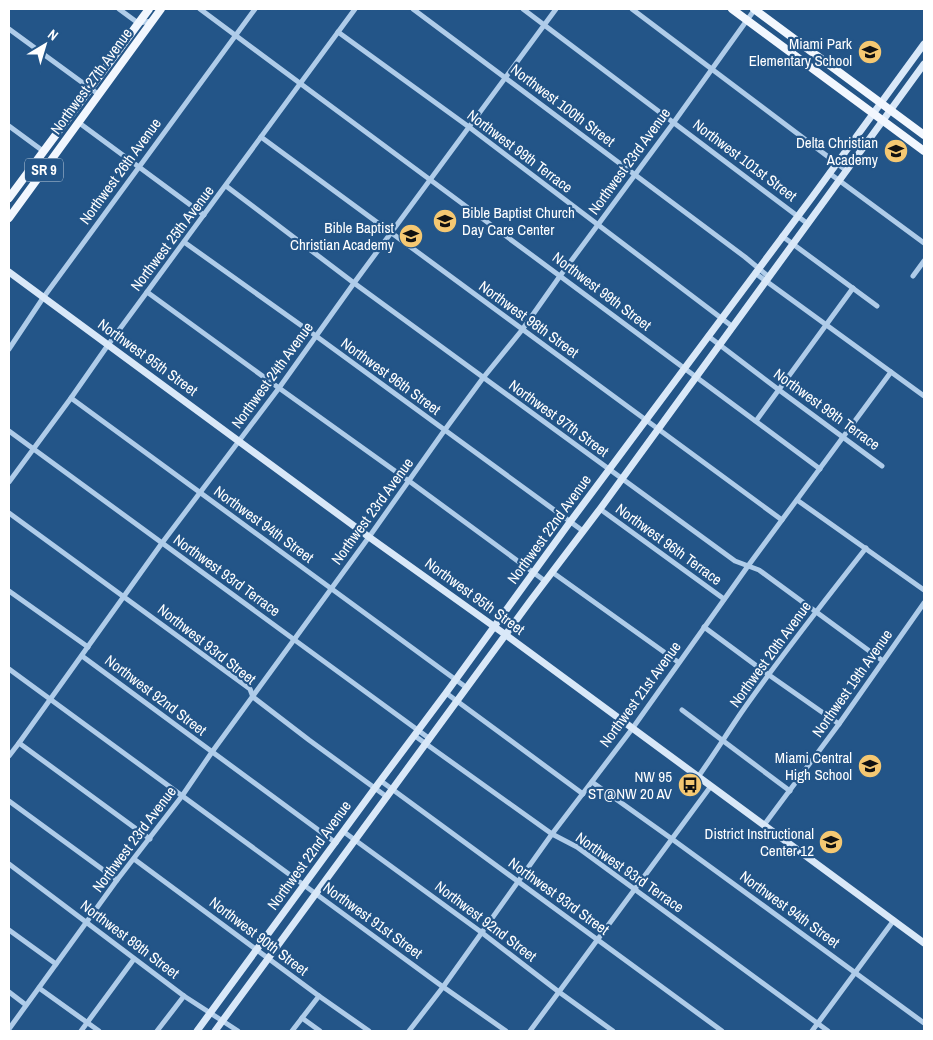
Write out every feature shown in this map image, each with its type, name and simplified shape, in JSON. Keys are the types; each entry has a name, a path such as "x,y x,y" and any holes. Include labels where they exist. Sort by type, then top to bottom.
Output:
{"main road":[{"name":"Northwest 27th Avenue","path":"9,198 148,9"},
{"name":"Northwest 27th Avenue","path":"9,218 160,9"},
{"path":"732,9 924,151"},
{"path":"754,9 924,135"},
{"name":"Northwest 22nd Avenue","path":"197,1031 570,522 924,44"},
{"name":"Northwest 22nd Avenue","path":"215,1031 545,581 600,509 924,64"},
{"name":"Northwest 95th Street","path":"9,272 924,943"}],"street":[{"path":"119,9 138,23 152,21"},
{"name":"Northwest 99th Street","path":"200,9 820,469"},
{"name":"Northwest 26th Avenue","path":"9,349 43,298 255,9"},
{"name":"Northwest 25th Avenue","path":"9,482 355,9"},
{"name":"Northwest 100th Street","path":"413,9 635,175 826,325 924,396"},
{"name":"Northwest 101st Street","path":"523,9 808,224"},
{"name":"Northwest 24th Avenue","path":"9,756 162,543 279,388 390,233 556,9"},
{"path":"632,9 847,171"},
{"name":"Northwest 23rd Avenue","path":"9,1029 117,880 182,796 444,431 483,378 522,330 754,9"},
{"path":"9,29 98,94"},
{"name":"Northwest 99th Terrace","path":"338,32 468,127 733,327"},
{"path":"78,122 204,215"},
{"path":"9,126 43,151"},
{"name":"Northwest 98th Street","path":"261,137 782,520"},
{"path":"829,173 924,243"},
{"name":"Northwest 97th Street","path":"226,186 354,283 621,479 735,561 759,570 883,661"},
{"path":"782,236 877,306"},
{"name":"Northwest 96th Street","path":"184,242 583,531"},
{"path":"913,276 924,261"},
{"path":"756,421 853,288"},
{"path":"147,292 545,581"},
{"name":"Northwest 99th Terrace","path":"708,336 882,466"},
{"name":"Northwest 21st Avenue","path":"409,1031 892,372"},
{"name":"Northwest 94th Street","path":"71,398 467,688"},
{"name":"Northwest 93rd Terrace","path":"9,431 294,639 552,834 577,847 828,1031"},
{"path":"797,500 924,590"},
{"name":"Northwest 96th Terrace","path":"600,509 724,599"},
{"name":"Northwest 93rd Street","path":"9,513 250,689 253,697 387,797"},
{"name":"Northwest 20th Avenue","path":"698,777 815,612 866,548"},
{"path":"552,572 678,662"},
{"name":"Northwest 92nd Street","path":"9,591 88,647"},
{"name":"Northwest 19th Avenue","path":"764,826 924,603"},
{"path":"704,627 839,724"},
{"name":"Northwest 92nd Street","path":"82,656 336,843"},
{"name":"Northwest 91st Street","path":"9,668 443,987 506,1031"},
{"path":"446,693 583,794"},
{"path":"682,710 790,791"},
{"path":"19,743 150,839"},
{"name":"Northwest 93rd Street","path":"381,781 722,1031"},
{"name":"Northwest 94th Street","path":"592,782 924,1023"},
{"path":"530,1031 711,786"},
{"path":"9,801 117,880"},
{"name":"Northwest 92nd Street","path":"344,832 613,1031"},
{"name":"Northwest 90th Street","path":"134,860 369,1031"},
{"name":"Northwest 89th Street","path":"9,864 184,996 238,1031"},
{"path":"812,1031 894,920"},
{"path":"9,930 56,964"},
{"path":"81,1031 134,959"},
{"path":"39,988 99,1031"},
{"path":"9,992 26,1005"},
{"path":"157,1031 184,996"},
{"path":"292,1031 319,996"},
{"path":"302,1018 320,1031"}],"place":[{"name":"Miami Park Elementary School","path":"870,52"},
{"name":"Delta Christian Academy","path":"896,151"},
{"name":"Bible Baptist Church Day Care Center","path":"445,221"},
{"name":"Bible Baptist Christian Academy","path":"411,236"},
{"name":"Miami Central High School","path":"870,766"},
{"name":"NW 95 ST@NW 20 AV","path":"690,785"},
{"name":"District Instructional Center 12","path":"831,842"}]}
